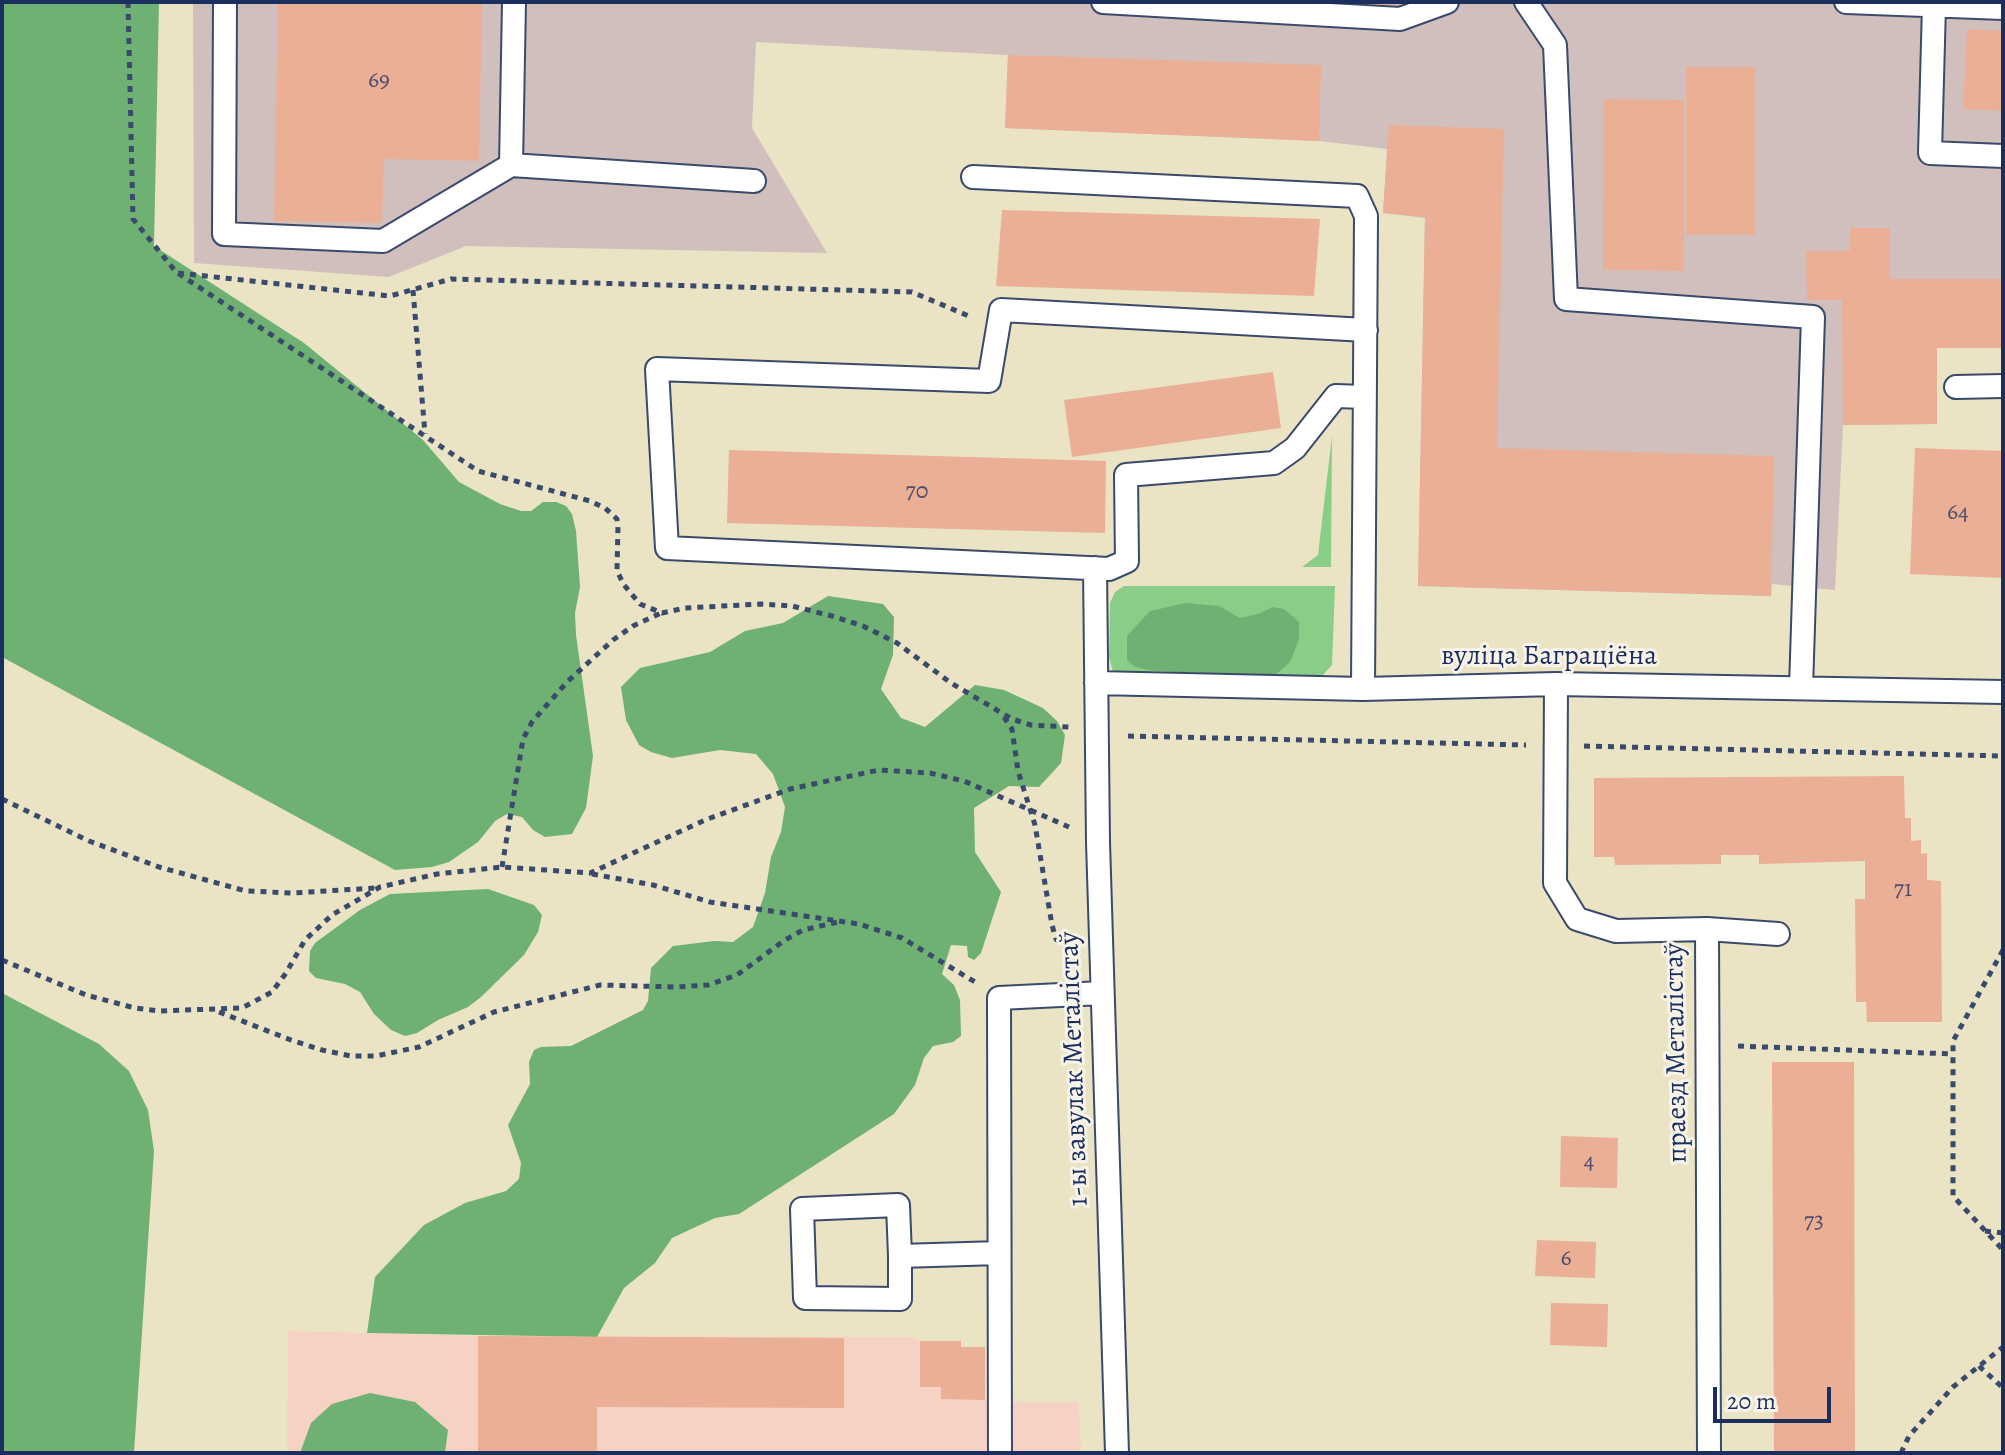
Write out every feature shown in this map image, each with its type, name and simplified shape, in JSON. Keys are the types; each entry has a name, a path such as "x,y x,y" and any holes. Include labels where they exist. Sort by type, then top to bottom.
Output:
{"lane":[{"path":"225,2 224,234 383,241 511,165 754,181"},
{"path":"511,165 514,2"},
{"path":"1103,2 1400,19 1447,2"},
{"path":"1526,2 1555,45 1566,299 1813,317 1801,688"},
{"path":"1846,2 2003,8"},
{"path":"1934,5 1930,153 2003,156"},
{"path":"973,177 1357,196 1366,216 1363,689"},
{"path":"1364,397 1336,396 1295,448 1274,463 1126,475 1127,561 1109,569 667,548 657,369 989,381 1001,310 1366,330"},
{"path":"1956,387 2003,386"},
{"name":"1-ы завулак Металістаў","path":"1095,568 1101,964 1117,1453"},
{"name":"вуліца Баграціёна","path":"1096,683 1363,689 1556,684 2003,692"},
{"name":"праезд Металістаў","path":"1556,684 1555,883 1577,919 1616,931 1707,929 1709,1453"},
{"path":"1707,929 1778,934"},
{"path":"1000,1453 999,998 1102,993"},
{"path":"898,1205 900,1256 900,1299 805,1298 802,1209 898,1205"},
{"path":"900,1256 999,1253"}],"path":[{"path":"128,2 133,219 176,272 478,471 590,501 605,508 617,519 617,571 624,585 640,604 662,613"},
{"path":"176,272 390,296 451,279 912,292 998,328"},
{"path":"413,290 425,435"},
{"path":"502,867 523,739 532,722 545,704 613,640 633,626 662,613 685,608 761,604 792,606 832,616 863,626 897,643 951,683 1001,713 1031,725 1098,727"},
{"path":"1001,713 1012,729 1018,771 1030,809 1056,939 1077,956 1101,964"},
{"path":"590,873 705,820 790,789 879,770 930,773 964,781 1098,842"},
{"path":"2,799 89,841 159,867 246,891 293,893 380,887 437,874 502,867 590,873 653,885 710,902 842,921 902,938 999,998"},
{"path":"2,960 86,995 135,1008 215,1011 242,1008 263,998 286,973 305,940 332,915 380,887"},
{"path":"215,1011 322,1050 351,1056 376,1056 419,1047 494,1012 600,985 708,985 737,975 803,930 842,921"},
{"path":"2003,950 1953,1041 1953,1196 2003,1250"},
{"path":"1708,1044 1953,1054"},
{"path":"1984,1231 2003,1233"},
{"path":"1901,1453 1909,1436 1953,1387 2003,1347"},
{"path":"1979,1366 2003,1388"}],"shaded area":[{"path":"193,2 2003,2 2003,348 1937,348 1937,424 1843,425 1835,590 1772,584 1771,596 1418,586 1425,218 1383,213 1387,149 1319,141 1005,128 1008,55 756,42 752,128 827,253 466,246 389,277 194,263"},
{"path":"288,1331 478,1336 909,1337 920,1341 961,1341 961,1347 985,1347 985,1400 1079,1402 1081,1453 287,1453"}],"green space":[{"path":"2,2 159,2 154,246 304,343 423,440 459,482 500,504 521,511 531,511 543,502 556,502 566,506 572,514 580,587 575,613 576,635 593,756 586,808 572,834 545,837 533,830 522,817 507,814 495,821 478,842 449,862 432,867 395,870 2,657"},
{"path":"1332,436 1331,567 1302,567 1318,555"},
{"path":"1124,586 1335,586 1332,665 1323,675 1316,677 1113,672 1109,657 1110,603 1115,592"},
{"path":"828,596 883,604 894,617 893,655 881,689 901,718 925,727 975,685 1004,690 1043,708 1057,721 1065,735 1061,763 1039,787 1009,786 974,808 975,852 1001,892 981,953 974,960 968,957 967,946 951,945 942,974 954,985 960,1000 961,1036 953,1042 933,1046 924,1058 915,1085 894,1114 739,1214 715,1218 672,1238 655,1263 624,1288 597,1337 367,1333 375,1277 424,1225 465,1203 506,1191 519,1179 521,1163 508,1125 530,1084 529,1062 534,1050 571,1046 643,1010 648,1001 651,968 673,946 733,942 753,927 765,893 785,807 773,774 756,754 720,750 672,758 651,752 639,745 626,720 621,687 640,668 710,652 745,631 783,623"},
{"path":"1186,603 1219,606 1240,618 1273,607 1284,609 1299,622 1299,639 1290,662 1274,676 1154,671 1135,667 1127,660 1127,636 1150,611"},
{"path":"488,889 534,905 542,915 538,932 524,955 481,997 417,1033 405,1036 391,1030 374,1014 360,992 345,984 316,978 309,971 310,951 315,943 360,910 390,894"},
{"path":"2,993 99,1044 129,1071 148,1110 154,1151 134,1453 2,1453"},
{"path":"370,1393 415,1402 448,1430 445,1453 300,1453 311,1423 332,1404"}],"building":[{"path":"278,2 482,2 479,161 384,159 382,223 274,221"},
{"path":"1293,2 1399,2 1399,5 1293,9"},
{"path":"1967,29 2003,31 2001,111 1963,109"},
{"path":"1008,55 1321,65 1319,141 1005,128"},
{"path":"1686,67 1755,67 1755,235 1686,235"},
{"path":"1604,99 1684,100 1684,271 1603,270"},
{"path":"1389,125 1504,129 1497,448 1774,456 1771,596 1418,586 1425,217 1383,213"},
{"path":"1002,210 1320,219 1314,296 996,286"},
{"path":"1850,228 1890,228 1890,279 2003,279 2003,348 1937,348 1937,424 1843,425 1842,300 1807,300 1806,251 1850,251"},
{"path":"1273,372 1281,428 1072,457 1064,400"},
{"path":"1915,448 2003,451 2003,578 1910,574"},
{"path":"729,450 1106,461 1105,533 727,523"},
{"path":"1904,776 1905,818 1911,818 1911,841 1921,840 1921,854 1927,853 1927,880 1941,881 1942,1022 1867,1022 1866,1002 1856,1002 1855,899 1865,899 1865,861 1759,864 1759,855 1721,855 1721,864 1615,865 1614,857 1594,857 1594,778"},
{"path":"1772,1062 1854,1062 1855,1453 1774,1453"},
{"path":"1561,1136 1618,1138 1617,1188 1560,1187"},
{"path":"1537,1240 1596,1242 1595,1278 1535,1276"},
{"path":"1551,1303 1608,1304 1607,1347 1550,1345"},
{"path":"478,1336 844,1338 844,1408 597,1407 597,1453 478,1452"},
{"path":"920,1341 961,1341 961,1347 985,1347 985,1400 941,1399 941,1387 920,1387"}]}
